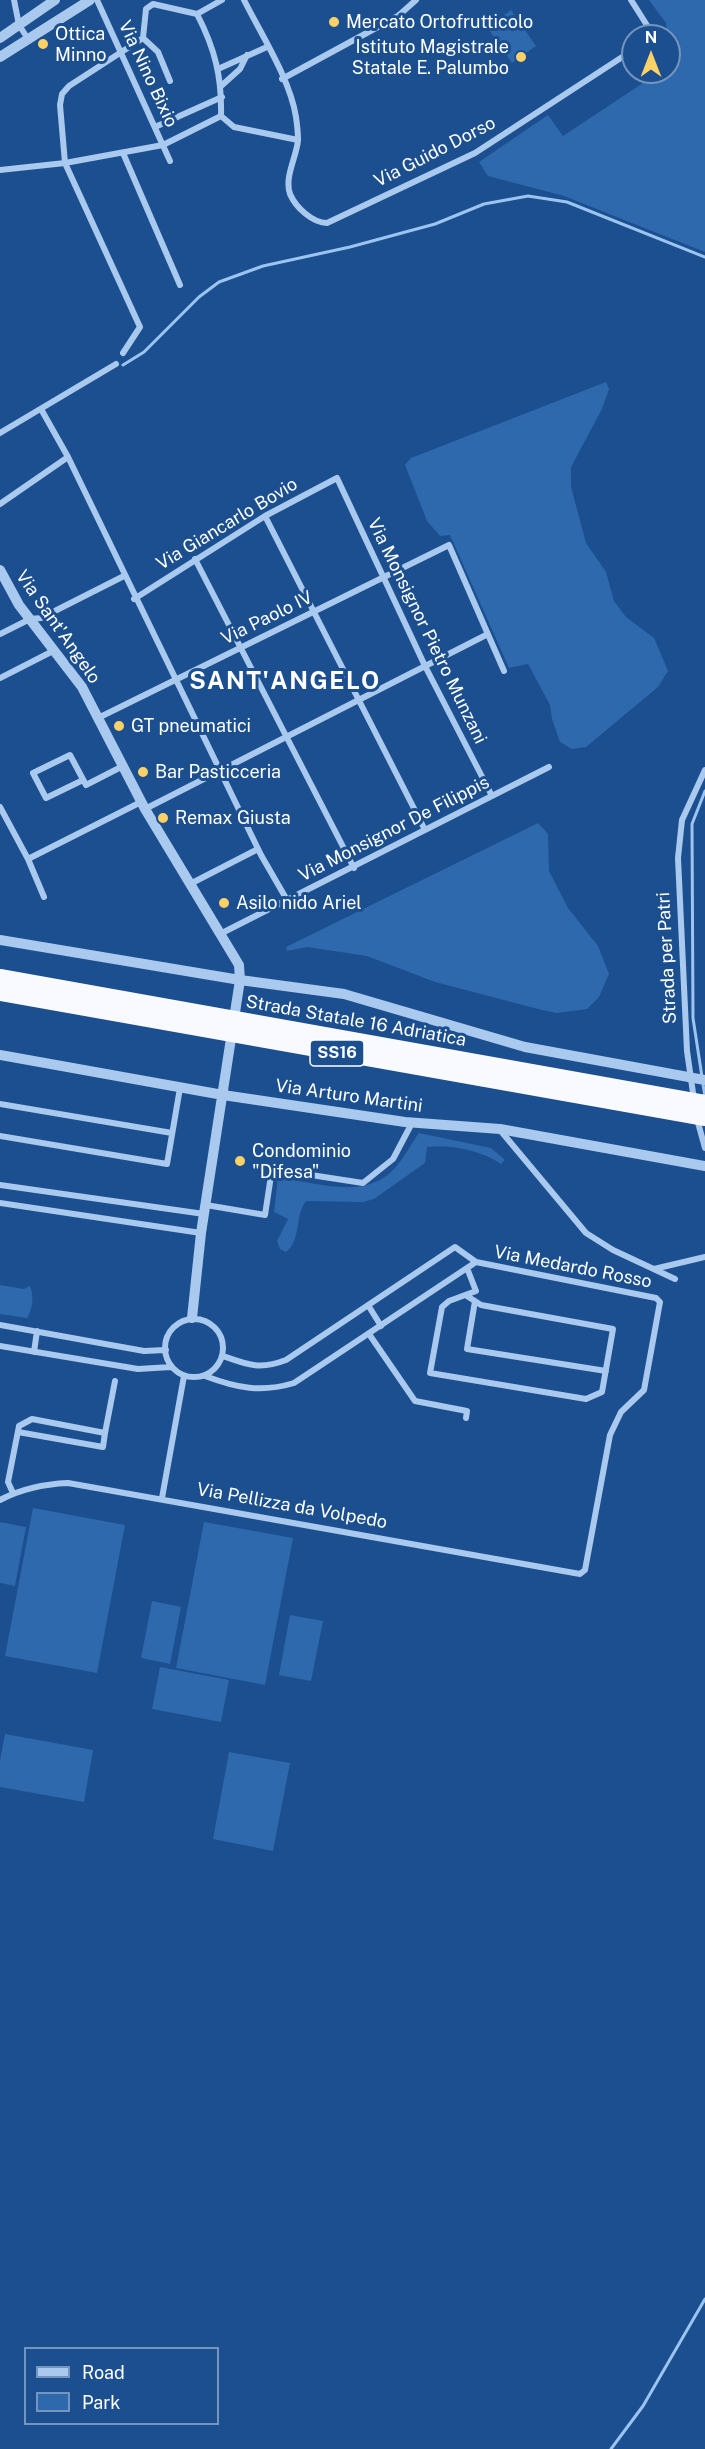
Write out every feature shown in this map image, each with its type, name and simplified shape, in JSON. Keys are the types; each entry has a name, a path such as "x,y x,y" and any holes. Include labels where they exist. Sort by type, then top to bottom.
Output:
{"highway":[{"name":"Strada Statale 16 Adriatica","path":"0,977 675,1105 705,1118"},
{"name":"Strada Statale 16 Adriatica","path":"0,993 675,1105 705,1103"}],"street":[{"path":"14,0 19,25 28,39"},
{"path":"0,38 55,0"},
{"path":"0,57 90,0"},
{"name":"Via Nino Bixio","path":"97,0 170,161"},
{"path":"123,353 140,327 65,163 60,105 62,94 69,86 142,38 146,9 153,4 197,14 222,0"},
{"path":"221,116 234,127 298,140 296,115 282,79 244,0"},
{"path":"631,0 646,24"},
{"path":"282,79 398,16 412,1"},
{"path":"197,14 214,47 222,97 221,116"},
{"path":"142,38 158,52 170,81"},
{"path":"218,69 267,47"},
{"path":"220,87 240,69 248,54"},
{"name":"Via Guido Dorso","path":"298,140 288,184 290,193 297,206 318,223 327,223 475,153 621,58"},
{"path":"155,127 222,97"},
{"path":"0,170 65,163 163,145 221,116"},
{"path":"123,153 180,285"},
{"path":"0,433 116,364"},
{"path":"41,409 68,457 258,849 287,900"},
{"path":"0,504 68,457"},
{"name":"Via Giancarlo Bovio","path":"135,599 265,516 337,478"},
{"name":"Via Monsignor Pietro Munzani","path":"337,478 425,666 492,796"},
{"path":"265,516 315,610 425,830"},
{"name":"Via Paolo IV","path":"98,718 449,545 488,634"},
{"path":"195,559 288,735 354,868"},
{"name":"Via Sant'Angelo","path":"0,570 8,589 82,687 143,805 239,965 240,981"},
{"path":"0,634 30,619 41,618 124,576"},
{"path":"28,859 219,771 488,634 504,671"},
{"path":"0,678 55,650"},
{"path":"83,780 46,798 33,773 70,755 86,785 123,766"},
{"name":"Via Monsignor De Filippis","path":"220,934 549,767"},
{"name":"Strada per Patri","path":"705,770 682,820 678,858 687,1051 699,1131 705,1148"},
{"path":"0,807 28,859 44,897"},
{"path":"190,884 258,849"},
{"path":"0,940 240,981 344,994 525,1047 705,1080"},
{"path":"192,1318 201,1233 240,981"},
{"name":"Via Arturo Martini","path":"0,1055 223,1095 412,1123 500,1129 699,1165"},
{"path":"0,1136 167,1164 180,1088"},
{"path":"0,1104 172,1133"},
{"path":"0,1185 265,1215 272,1169 363,1183 393,1159 412,1123"},
{"path":"500,1129 586,1233 613,1250 675,1279"},
{"path":"0,1203 201,1233"},
{"path":"0,1346 138,1369 171,1367 184,1376 205,1376 250,1390 274,1389 294,1383 314,1371 476,1262 455,1247 286,1360 273,1365 252,1367 223,1356"},
{"path":"654,1269 705,1257"},
{"name":"Via Medardo Rosso","path":"476,1262 656,1298 660,1302 644,1390 621,1412 610,1435 585,1570 580,1574"},
{"path":"467,1268 476,1291 449,1301 442,1307 430,1373 586,1399 602,1392 614,1329 481,1305 467,1296"},
{"path":"475,1301 467,1349 606,1371"},
{"path":"368,1305 381,1326"},
{"path":"171,1367 166,1350 169,1333 180,1322 192,1318 210,1323 216,1329 223,1344 223,1356 213,1372 205,1376"},
{"path":"0,1325 144,1350 166,1350"},
{"path":"34,1352 38,1331"},
{"path":"369,1334 415,1401 467,1411 466,1418"},
{"path":"162,1498 184,1376"},
{"path":"18,1432 102,1447 115,1381"},
{"path":"14,1493 8,1482 18,1432 24,1422 32,1419 105,1433"},
{"name":"Via Pellizza da Volpedo","path":"0,1500 14,1493 50,1483 68,1483 580,1574"}],"green space":[{"path":"649,0 705,0 705,252 564,196 488,176 479,162 548,115 563,136 641,84 681,84 681,24 666,23"},
{"path":"511,10 536,46 512,63 487,27"},
{"path":"606,382 609,389 602,409 571,467 571,487 586,543 606,572 614,601 626,617 654,638 668,671 658,687 586,747 572,749 560,742 550,705 528,664 509,668 450,535 440,536 427,521 405,465 411,458"},
{"path":"538,823 548,834 549,871 568,908 598,946 609,974 599,997 587,1009 557,1013 542,1010 435,982 367,956 307,947 287,951 286,947"},
{"path":"419,1133 491,1148 505,1160 501,1164 485,1155 466,1150 427,1147 425,1163 374,1199 363,1202 306,1201 302,1207 291,1247 286,1252 280,1249 277,1241 288,1219 274,1212 278,1178 339,1187 369,1184 383,1178 395,1168"},
{"path":"0,1285 24,1289 30,1286 32,1302 27,1318 0,1314"},
{"path":"33,1508 125,1525 97,1673 5,1656"},
{"path":"0,1522 26,1527 15,1586 0,1583"},
{"path":"204,1522 293,1538 265,1685 176,1668"},
{"path":"152,1601 181,1607 170,1664 141,1658"},
{"path":"290,1615 323,1621 311,1681 279,1675"},
{"path":"160,1667 229,1680 221,1722 152,1709"},
{"path":"5,1734 93,1750 84,1802 0,1787 0,1761"},
{"path":"229,1752 290,1763 273,1851 213,1839"}],"waterway":[{"path":"123,365 144,352 199,297 219,282 263,266 350,247 435,224 484,204 528,196 567,202 705,257"},
{"path":"702,1077 693,1018 692,824 705,791"},
{"path":"703,1084 705,1097"},
{"path":"611,2449 643,2406 705,2299"}],"place":[{"name":"Mercato Ortofrutticolo","path":"334,22"},
{"name":"Ottica Minno","path":"43,44"},
{"name":"Istituto Magistrale Statale E. Palumbo","path":"521,57"},
{"name":"GT pneumatici","path":"119,726"},
{"name":"Bar Pasticceria","path":"143,772"},
{"name":"Remax Giusta","path":"163,818"},
{"name":"Asilo nido Ariel","path":"224,903"},
{"name":"Condominio \"Difesa\"","path":"240,1161"}],"district":[{"name":"SANT'ANGELO","path":"285,682"}]}
